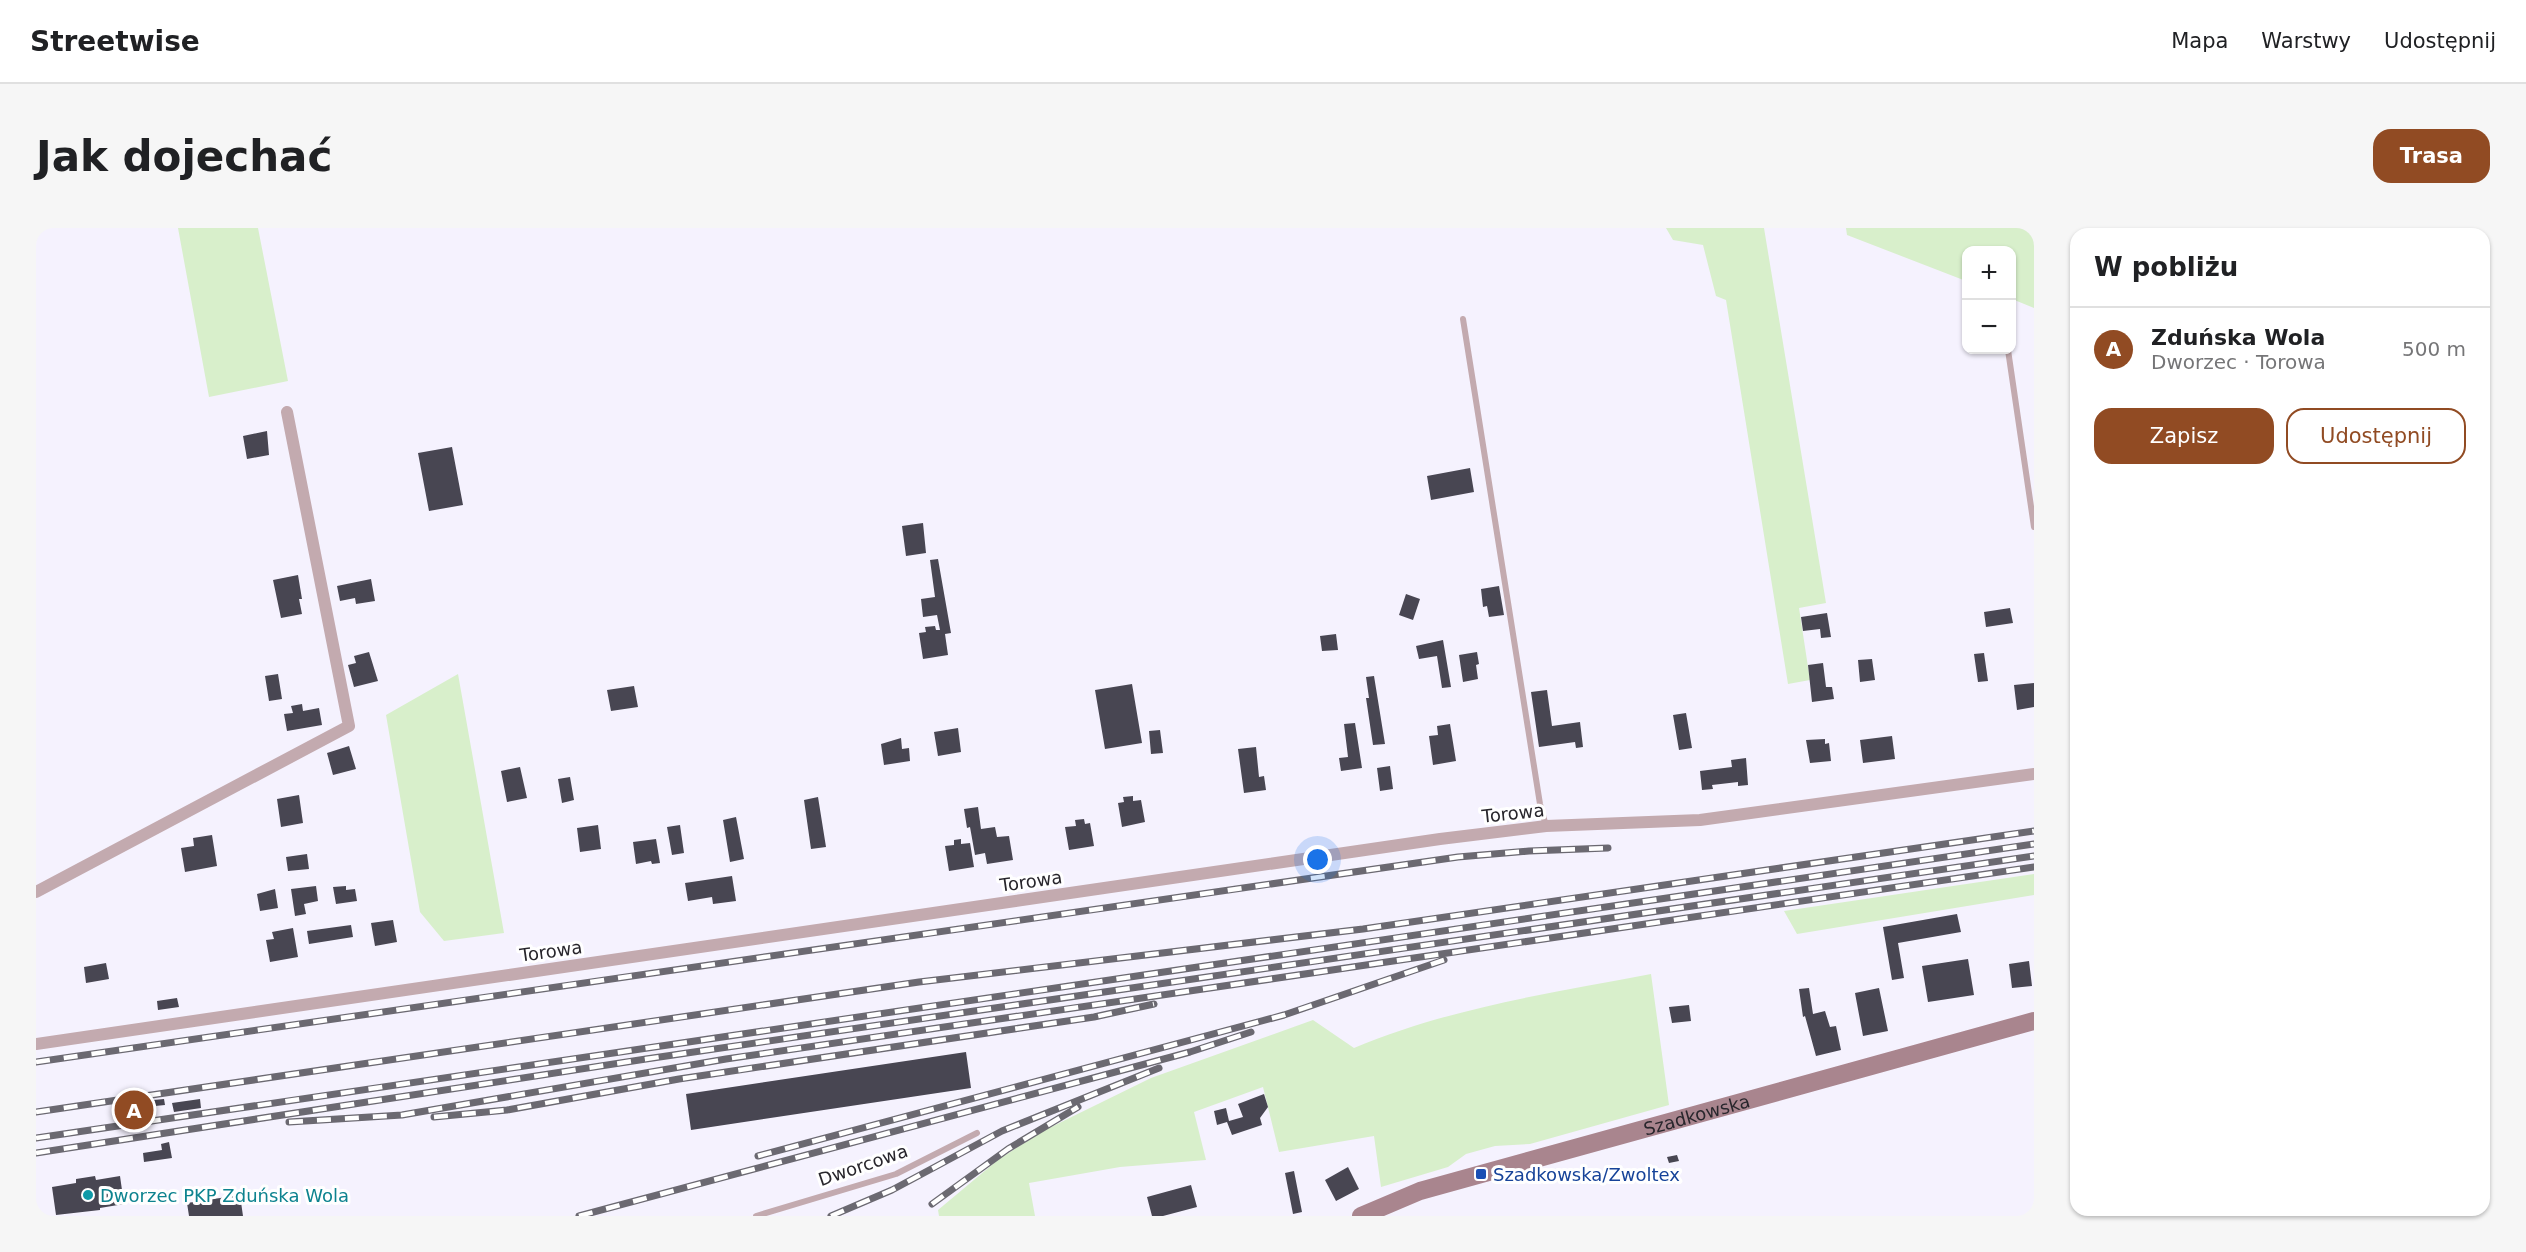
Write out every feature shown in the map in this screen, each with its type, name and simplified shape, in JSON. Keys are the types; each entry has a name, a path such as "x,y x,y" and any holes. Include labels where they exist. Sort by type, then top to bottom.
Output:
{"street":[{"path":"36,892 349,726 287,412"},
{"name":"Torowa","path":"36,1044 1440,839 1546,826 1700,820 2034,774"},
{"name":"Szadkowska","path":"1361,1216 1386,1211 1420,1191 1481,1173 2034,1021"}],"lane":[{"path":"1463,319 1540,804 1546,826"},
{"path":"2009,354 2034,527"},
{"name":"Dworcowa","path":"756,1216 896,1174 977,1133"}],"green space":[{"path":"178,228 258,228 288,381 209,397"},
{"path":"1666,228 1764,228 1826,603 1799,608 1810,680 1788,684 1726,300 1716,296 1703,245 1673,240"},
{"path":"1846,228 2034,228 2034,308 2016,301 2016,246 1962,246 1962,279 1847,235"},
{"path":"458,674 504,933 444,941 420,912 386,715"},
{"path":"2034,874 2034,895 1797,934 1784,911"},
{"path":"1651,974 1669,1105 1530,1144 1495,1146 1466,1154 1448,1167 1381,1187 1374,1136 1279,1152 1263,1087 1194,1112 1206,1160 1120,1167 1029,1183 1035,1216 939,1216 938,1210 999,1159 1045,1130 1151,1078 1313,1020 1354,1048 1426,1022 1463,1012 1538,995"}],"building":[{"path":"267,431 269,455 247,459 243,436"},
{"path":"452,447 463,505 429,511 418,453"},
{"path":"1470,468 1474,492 1431,500 1427,476"},
{"path":"923,523 926,553 906,556 902,526"},
{"path":"938,559 951,633 945,634 948,655 923,659 919,633 926,632 925,627 935,626 936,630 940,630 937,615 923,617 921,599 935,597 930,560"},
{"path":"298,575 302,614 281,618 273,580"},
{"path":"371,579 375,601 356,604 355,598 340,601 337,586"},
{"path":"1499,586 1504,615 1489,617 1487,606 1483,607 1481,589"},
{"path":"1406,594 1420,599 1413,620 1399,615"},
{"path":"2010,608 2013,623 1986,627 1984,612"},
{"path":"1827,613 1831,637 1821,638 1820,629 1803,631 1801,617"},
{"path":"1336,634 1338,650 1322,651 1320,636"},
{"path":"1443,640 1451,687 1442,688 1437,656 1419,659 1416,646"},
{"path":"369,652 378,681 354,687 348,665 356,663 354,656"},
{"path":"1477,652 1478,679 1463,682 1459,655"},
{"path":"1984,653 1988,681 1978,682 1974,654"},
{"path":"1872,659 1875,680 1860,682 1858,660"},
{"path":"1823,663 1826,687 1832,687 1834,699 1812,702 1808,665"},
{"path":"278,674 282,699 269,701 265,676"},
{"path":"1374,676 1385,744 1373,745 1366,698 1369,698 1366,677"},
{"path":"2034,683 2034,707 2017,710 2014,685"},
{"path":"1132,684 1142,743 1105,749 1095,690"},
{"path":"634,686 638,707 611,711 607,690"},
{"path":"1547,690 1552,726 1580,722 1583,747 1576,748 1575,742 1539,747 1531,692"},
{"path":"302,704 303,711 319,708 322,725 287,731 284,714 293,713 291,706"},
{"path":"1686,713 1692,748 1679,750 1673,715"},
{"path":"1355,723 1362,768 1341,771 1339,758 1348,757 1344,724"},
{"path":"1450,724 1456,761 1433,765 1429,736 1438,735 1437,726"},
{"path":"958,728 961,752 938,756 934,732"},
{"path":"1160,730 1163,753 1151,754 1149,731"},
{"path":"1892,736 1895,759 1863,763 1860,740"},
{"path":"901,738 902,749 909,748 910,761 884,765 881,744"},
{"path":"1825,739 1825,744 1829,743 1831,761 1810,763 1806,740"},
{"path":"349,746 356,769 333,775 327,753"},
{"path":"1256,747 1259,777 1264,776 1266,790 1244,793 1238,749"},
{"path":"1746,758 1748,785 1738,786 1738,782 1712,785 1713,789 1702,790 1700,771 1732,767 1731,760"},
{"path":"1390,766 1393,789 1380,791 1377,768"},
{"path":"520,767 527,798 507,802 501,771"},
{"path":"570,777 574,800 562,803 558,779"},
{"path":"299,795 303,823 281,827 277,799"},
{"path":"1133,796 1133,801 1141,800 1145,822 1122,827 1118,803 1124,802 1123,797"},
{"path":"818,797 826,847 811,849 804,800"},
{"path":"978,807 981,829 995,827 997,837 1009,836 1013,860 987,864 985,853 975,855 964,809"},
{"path":"736,817 744,859 730,862 723,820"},
{"path":"1084,819 1085,824 1090,823 1094,846 1069,850 1065,827 1076,826 1075,820"},
{"path":"598,825 601,849 580,852 577,828"},
{"path":"680,825 684,853 672,855 667,827"},
{"path":"212,835 217,866 185,872 181,848 194,846 193,838"},
{"path":"656,839 660,863 652,864 651,861 636,864 633,842"},
{"path":"961,839 961,844 970,843 974,867 949,871 945,846 954,845 954,840"},
{"path":"307,854 309,869 288,871 286,857"},
{"path":"732,876 736,901 713,904 712,897 688,901 685,883"},
{"path":"316,886 318,901 304,904 306,914 295,916 291,889"},
{"path":"346,886 346,890 355,889 357,901 336,904 333,887"},
{"path":"275,889 278,908 260,911 257,894"},
{"path":"1957,914 1961,932 1898,943 1904,978 1892,980 1883,927"},
{"path":"393,920 397,942 375,946 371,923"},
{"path":"351,925 353,937 309,944 307,931"},
{"path":"293,928 298,957 270,962 266,940 274,939 272,932"},
{"path":"1968,959 1974,995 1928,1002 1922,966"},
{"path":"2029,961 2032,986 2012,988 2009,964"},
{"path":"106,963 109,979 86,983 84,967"},
{"path":"1809,988 1813,1014 1825,1011 1830,1027 1836,1026 1841,1050 1816,1056 1805,1016 1803,1017 1799,989"},
{"path":"1879,988 1888,1031 1863,1036 1855,993"},
{"path":"177,998 179,1007 158,1010 157,1001"},
{"path":"1689,1005 1691,1021 1672,1023 1669,1007"},
{"path":"966,1052 971,1088 691,1130 686,1094"},
{"path":"1264,1094 1268,1107 1260,1118 1262,1125 1232,1135 1227,1122 1217,1125 1214,1111 1226,1108 1229,1121 1243,1117 1238,1104"},
{"path":"164,1099 165,1105 155,1106 154,1100"},
{"path":"200,1099 201,1108 174,1112 172,1103"},
{"path":"169,1142 172,1158 144,1162 143,1153 162,1150 161,1144"},
{"path":"1677,1155 1679,1161 1669,1163 1667,1157"},
{"path":"1348,1167 1359,1189 1336,1201 1325,1180"},
{"path":"1294,1171 1302,1212 1293,1214 1285,1173"},
{"name":"Dworzec PKP Zduńska Wola","path":"95,1176 96,1180 120,1176 124,1204 100,1208 100,1210 56,1215 52,1187 76,1183 76,1179"},
{"path":"1191,1185 1197,1207 1163,1216 1152,1216 1147,1197"},
{"path":"240,1195 243,1216 189,1216 187,1203"}],"railway":[{"path":"36,1112 919,982 1363,929 2034,831"},
{"path":"36,1138 2034,844"},
{"path":"36,1062 1458,857 1608,848"},
{"path":"36,1153 646,1059 2034,856"},
{"path":"289,1122 402,1115 726,1059 2034,867"},
{"path":"758,1156 1284,1015 1444,960"},
{"path":"434,1117 507,1110 679,1079 1094,1017 1154,1004"},
{"path":"579,1216 1190,1052 1251,1032"},
{"path":"831,1216 892,1190 1002,1131 1159,1068"},
{"path":"932,1204 1008,1149 1078,1107"}],"place":[{"name":"Zduńska Wola","path":"134,1110"},
{"name":"Szadkowska/Zwoltex","path":"1481,1174"},
{"name":"Dworzec PKP Zduńska Wola","path":"88,1195"}]}
